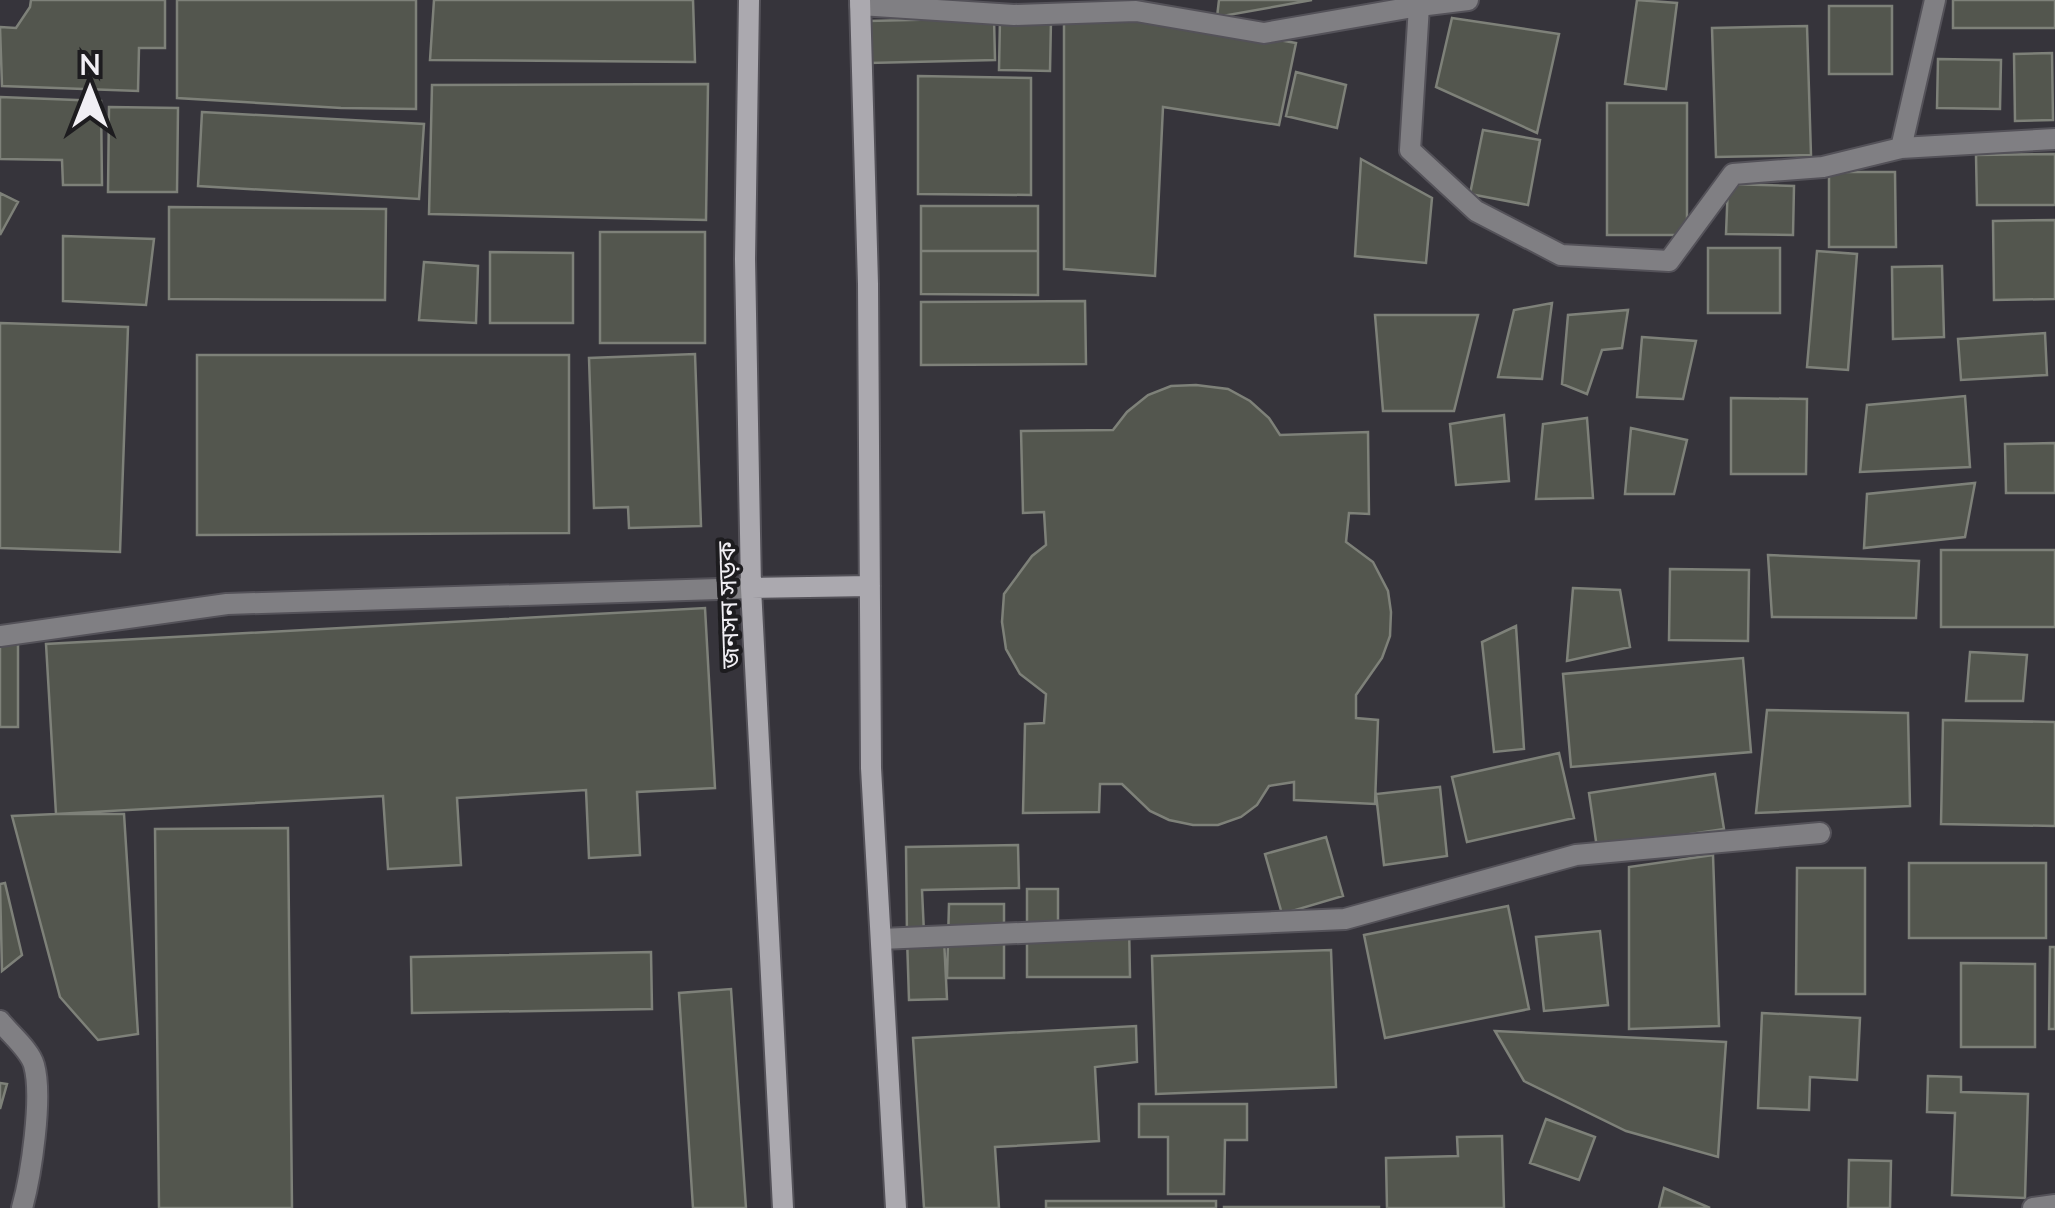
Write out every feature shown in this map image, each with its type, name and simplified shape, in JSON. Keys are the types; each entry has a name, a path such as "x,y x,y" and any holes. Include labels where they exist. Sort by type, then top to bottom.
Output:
{"main road":[{"name":"জনসন সড়ক","path":"748,0 745,259 751,588 783,1208"},
{"path":"860,3 868,284 870,768 896,1208"},
{"path":"751,588 870,586"}],"street":[{"path":"860,3 1014,14 1136,12 1264,33 1468,0"},
{"path":"1901,148 1935,0"},
{"path":"1418,6 1410,150 1476,210 1561,255 1670,261 1733,174 1823,167 1901,148 2055,139"},
{"path":"0,636 228,604 751,588"},
{"path":"881,939 1346,919 1576,855 1820,833"},
{"path":"0,1022 34,1063 36,1097 29,1184 22,1208"},
{"path":"2033,1208 2055,1205"}],"building":[{"path":"31,0 165,0 165,48 139,48 138,91 2,86 0,27 16,28"},
{"path":"177,0 416,0 416,109 177,98"},
{"path":"434,0 693,0 695,62 430,60"},
{"path":"1219,0 1312,0 1217,17"},
{"path":"1637,0 1677,3 1666,89 1625,84"},
{"path":"1953,0 2055,0 2055,28 1953,28"},
{"path":"1829,6 1892,6 1892,74 1829,74"},
{"path":"994,18 995,60 869,63 868,21"},
{"path":"1156,18 1296,43 1279,125 1163,107 1155,276 1064,269 1064,21"},
{"path":"1452,18 1559,34 1537,133 1436,87"},
{"path":"1000,19 1051,20 1050,71 999,70"},
{"path":"1807,26 1811,155 1716,157 1712,28"},
{"path":"2052,53 2053,120 2015,121 2014,54"},
{"path":"1938,59 2001,60 2000,109 1937,108"},
{"path":"1296,72 1346,85 1337,128 1286,116"},
{"path":"918,76 1031,78 1031,195 918,194"},
{"path":"708,84 706,220 429,214 432,85"},
{"path":"0,97 101,101 102,185 63,185 62,160 0,159"},
{"path":"1607,103 1687,103 1687,235 1607,235"},
{"path":"109,107 178,108 177,192 108,192"},
{"path":"202,112 424,124 419,199 198,186"},
{"path":"1483,130 1540,140 1528,205 1470,194"},
{"path":"2055,154 2055,205 1977,205 1976,155"},
{"path":"1361,159 1432,198 1426,263 1355,256"},
{"path":"1829,172 1895,172 1896,247 1829,247"},
{"path":"1728,184 1794,186 1793,235 1726,234"},
{"path":"0,193 18,202 0,235"},
{"path":"921,206 1038,206 1038,251 921,251"},
{"path":"169,207 386,209 385,300 169,299"},
{"path":"2055,220 2055,299 1994,300 1993,221"},
{"path":"600,232 705,232 705,343 600,343"},
{"path":"63,236 154,239 146,305 63,301"},
{"path":"1708,248 1780,248 1780,313 1708,313"},
{"path":"921,251 1038,251 1038,295 921,294"},
{"path":"1817,251 1857,254 1848,370 1807,367"},
{"path":"490,252 573,253 573,323 490,323"},
{"path":"424,262 478,266 476,323 419,320"},
{"path":"1942,266 1944,337 1893,339 1892,267"},
{"path":"1085,301 1086,364 921,365 921,302"},
{"path":"1552,303 1542,379 1498,377 1514,310"},
{"path":"1628,310 1622,348 1602,350 1587,394 1562,384 1568,315"},
{"path":"1375,315 1478,315 1454,411 1383,411"},
{"path":"0,323 128,327 120,552 0,548"},
{"path":"2045,333 2047,375 1961,380 1958,339"},
{"path":"1642,337 1696,341 1683,399 1637,397"},
{"path":"695,354 701,526 629,528 628,507 594,508 589,358"},
{"path":"197,355 569,355 569,533 197,535"},
{"path":"1171,386 1228,389 1250,401 1280,435 1368,432 1369,514 1349,513 1346,542 1373,562 1388,591 1391,612 1390,636 1382,658 1356,695 1356,718 1378,720 1375,804 1294,800 1294,782 1269,786 1257,805 1241,817 1218,825 1193,825 1150,811 1122,784 1100,784 1099,812 1023,813 1025,724 1044,723 1046,694 1020,674 1006,649 1002,622 1004,594 1032,556 1046,545 1044,512 1023,513 1021,431 1113,430 1148,395"},
{"path":"1965,396 1970,467 1860,472 1867,405"},
{"path":"1731,398 1807,399 1806,474 1731,474"},
{"path":"1504,415 1509,481 1456,485 1450,424"},
{"path":"1587,418 1593,498 1536,499 1543,424"},
{"path":"1631,428 1687,440 1674,494 1625,494"},
{"path":"2055,443 2055,493 2006,493 2005,444"},
{"path":"1975,483 1965,537 1864,548 1867,494"},
{"path":"1941,550 2055,550 2055,627 1941,627"},
{"path":"1768,555 1919,561 1916,618 1772,617"},
{"path":"1670,569 1749,570 1748,641 1669,640"},
{"path":"1573,588 1620,590 1630,647 1567,661"},
{"path":"705,608 715,788 637,792 640,855 589,858 586,790 457,798 461,865 388,869 383,796 56,814 46,644"},
{"path":"1516,626 1524,749 1494,752 1482,642"},
{"path":"0,638 18,638 18,727 0,727"},
{"path":"1970,652 2027,655 2023,701 1966,701"},
{"path":"1743,658 1751,752 1571,767 1563,674"},
{"path":"1767,710 1908,713 1910,806 1756,813"},
{"path":"1943,720 2055,722 2055,826 1941,824"},
{"path":"1559,753 1574,818 1467,842 1452,777"},
{"path":"1715,774 1724,829 1597,848 1589,793"},
{"path":"1440,787 1447,856 1384,865 1376,794"},
{"path":"124,814 138,1034 98,1040 60,997 12,816"},
{"path":"288,828 292,1208 159,1208 155,829"},
{"path":"1326,837 1343,896 1282,914 1265,854"},
{"path":"1018,845 1019,888 922,890 924,933 907,937 906,847"},
{"path":"1713,855 1719,1026 1629,1029 1629,867"},
{"path":"1909,863 2046,863 2046,938 1909,938"},
{"path":"1797,868 1865,868 1865,994 1796,994"},
{"path":"5,883 22,955 2,971 0,884"},
{"path":"1027,889 1058,889 1058,923 1129,924 1130,977 1027,977"},
{"path":"949,904 1004,904 1004,978 947,978"},
{"path":"1508,906 1529,1009 1385,1038 1364,935"},
{"path":"1600,931 1608,1005 1544,1011 1536,937"},
{"path":"907,937 944,939 947,999 909,1000"},
{"path":"2050,947 2055,947 2055,1029 2049,1029"},
{"path":"1331,950 1336,1087 1156,1094 1152,956"},
{"path":"651,952 652,1009 412,1013 411,957"},
{"path":"1961,963 2035,964 2035,1047 1961,1047"},
{"path":"731,989 746,1208 693,1208 679,993"},
{"path":"1762,1013 1860,1018 1857,1080 1810,1077 1809,1110 1758,1108"},
{"path":"1136,1026 1137,1062 1095,1067 1099,1141 995,1147 999,1208 924,1208 913,1038"},
{"path":"1495,1031 1726,1042 1718,1157 1626,1131 1524,1081"},
{"path":"1928,1076 1961,1077 1961,1092 2028,1094 2025,1198 1952,1195 1955,1113 1927,1112"},
{"path":"0,1083 7,1084 0,1109"},
{"path":"1139,1104 1247,1104 1247,1140 1225,1140 1224,1194 1168,1194 1168,1137 1139,1137"},
{"path":"1546,1119 1595,1137 1579,1180 1530,1163"},
{"path":"1502,1136 1504,1208 1387,1208 1386,1158 1458,1156 1457,1137"},
{"path":"1849,1160 1891,1161 1890,1208 1848,1208"},
{"path":"1664,1188 1710,1208 1659,1208"},
{"path":"1046,1201 1216,1201 1216,1208 1046,1208"},
{"path":"1379,1207 1379,1208 1224,1208"}]}
